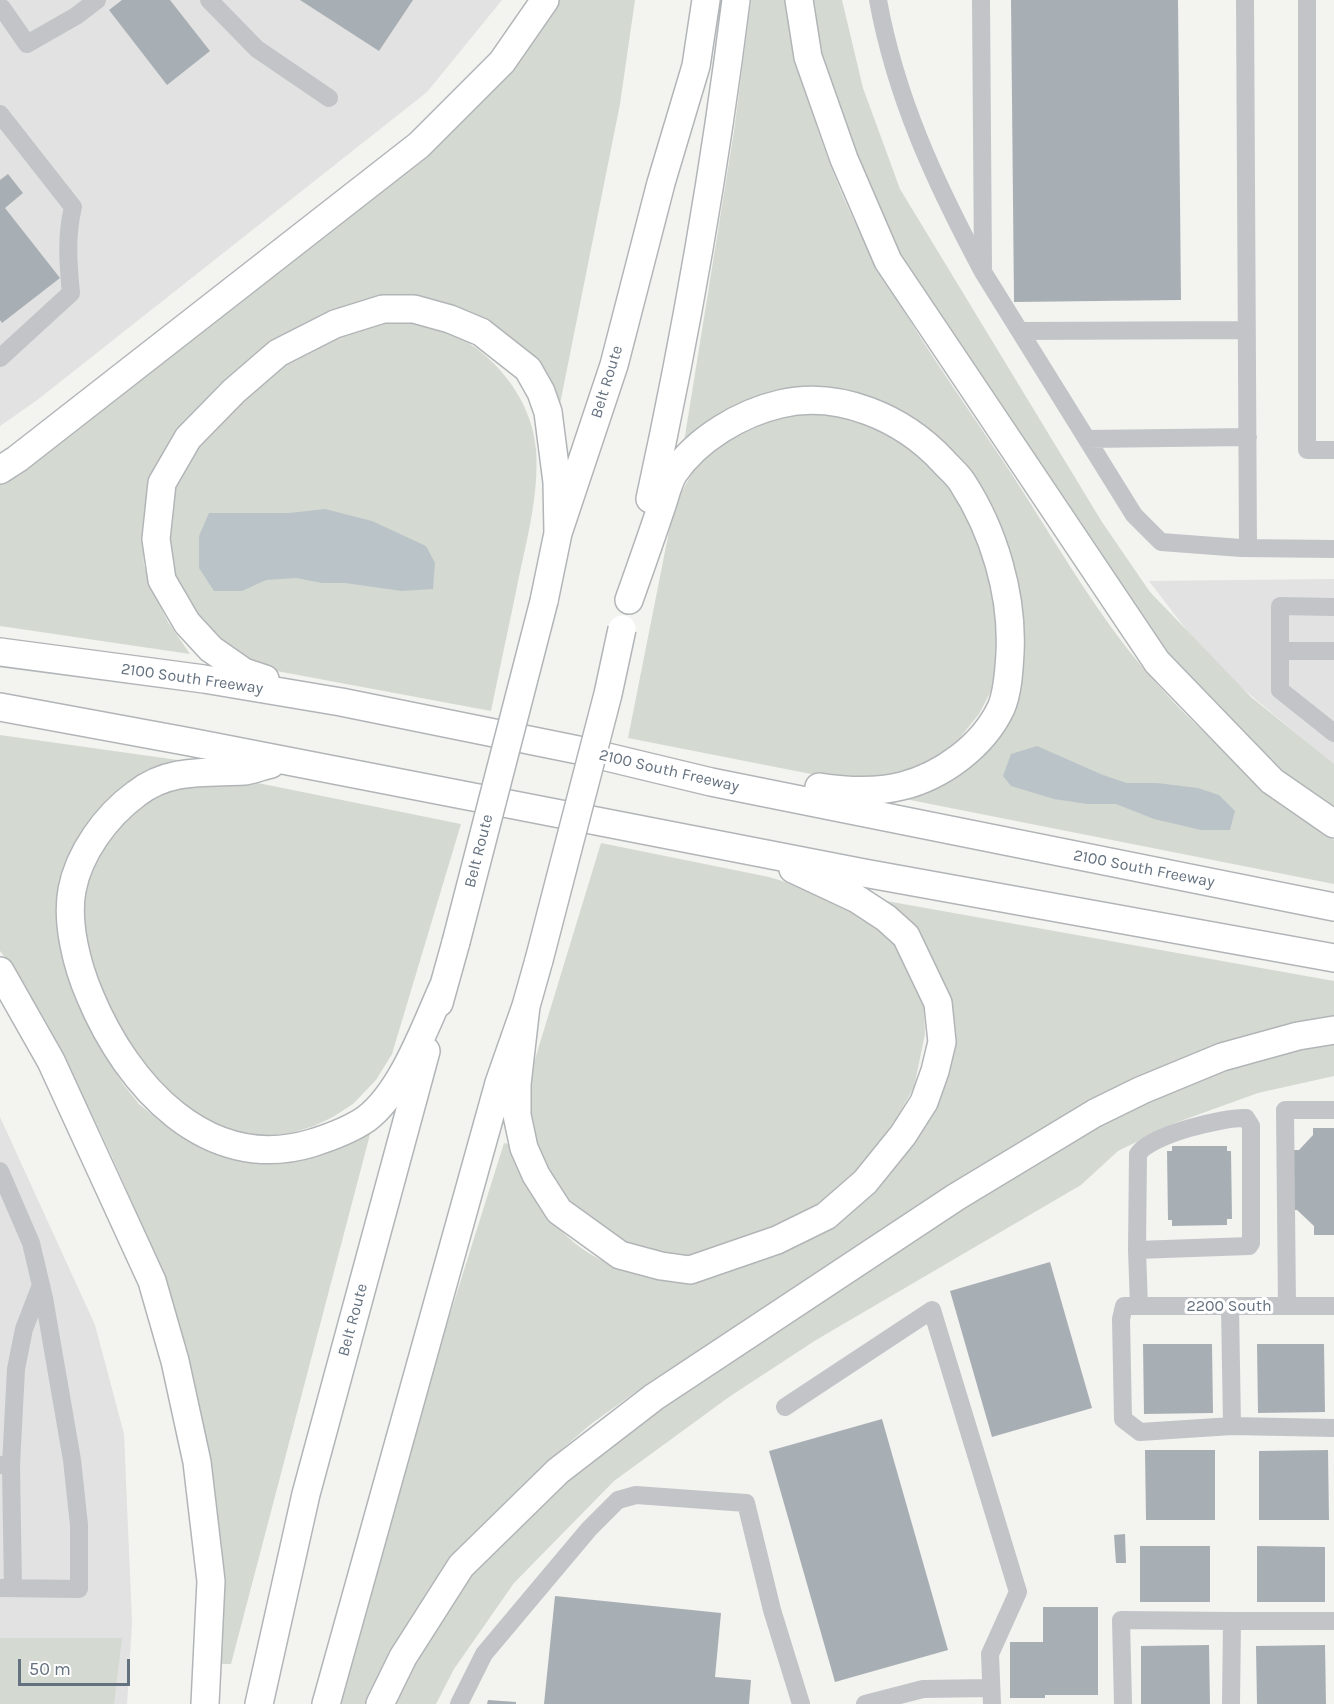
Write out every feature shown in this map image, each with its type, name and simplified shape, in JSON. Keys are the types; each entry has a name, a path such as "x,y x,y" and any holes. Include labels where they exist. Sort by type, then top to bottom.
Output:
{"highway":[{"path":"0,470 419,145 502,62 545,0"},
{"name":"Belt Route","path":"259,1704 306,1494 456,942 544,601 558,533 614,365 661,183 696,66 706,0"},
{"path":"326,1704 499,1083 526,1006 608,694 683,338 712,176 736,0"},
{"path":"799,0 808,57 844,159 888,261 1157,662 1272,781 1334,824"},
{"path":"341,702 244,672 211,649 187,623 162,580 156,539 162,483 188,438 234,391 278,353 335,324 383,309 414,309 450,319 481,332 528,369 541,392 548,412 553,442 558,533"},
{"path":"578,750 848,791 901,786 929,777 971,749 989,728 1002,706 1009,672 1009,602 997,560 982,521 961,480 937,454 907,430 872,412 836,402 801,399 759,409 699,445 673,474 629,600"},
{"name":"2100 South Freeway","path":"0,652 204,679 341,702 578,750 711,782 1334,907"},
{"path":"0,707 864,873 1334,958"},
{"path":"284,761 246,771 193,772 161,779 136,793 102,826 81,863 72,891 72,930 82,978 102,1026 133,1074 167,1110 203,1133 247,1149 291,1149 334,1136 366,1118 386,1097 407,1066 443,987"},
{"path":"526,1006 517,1084 517,1115 524,1148 536,1175 559,1211 620,1255 661,1266 690,1270 777,1240 826,1216 865,1182 903,1135 924,1102 942,1042 939,1003 906,936 886,918 857,899 752,850"},
{"path":"0,970 51,1061 152,1281 172,1349 197,1462 211,1581 205,1704"},
{"path":"380,1704 403,1657 461,1566 558,1471 654,1397 956,1197 1095,1113 1142,1090 1222,1057 1298,1036 1334,1030"}],"street":[{"path":"4,6 27,44 76,16 97,0"},
{"path":"209,0 257,49 329,98"},
{"path":"878,0 901,94 917,136 961,231 983,272 1134,515 1161,542 1248,548 1334,549"},
{"path":"981,0 983,272"},
{"path":"1245,0 1248,548"},
{"path":"1307,0 1307,450 1334,450"},
{"path":"0,114 73,207 67,253 71,293 1,356"},
{"path":"1020,331 1247,330"},
{"path":"1087,439 1248,437"},
{"path":"1334,607 1280,606 1280,690 1334,733"},
{"path":"1280,651 1334,651"},
{"path":"1287,1306 1285,1110 1334,1110"},
{"path":"1137,1250 1249,1246 1251,1243 1251,1126 1246,1118 1210,1123 1173,1133 1141,1149 1138,1154 1137,1250 1132,1306 1121,1319 1123,1419 1140,1432 1232,1426 1334,1428"},
{"path":"0,1171 31,1243 41,1285 72,1460 79,1525 79,1589 6,1588 6,1465 16,1369 24,1329 41,1285"},
{"name":"2200 South","path":"1132,1306 1334,1306"},
{"path":"1230,1306 1232,1426"},
{"path":"785,1407 932,1310 1018,1592 990,1654 991,1696 923,1689 865,1704"},
{"path":"459,1704 484,1654 510,1621 543,1586 606,1511 618,1500 636,1495 746,1503 772,1610 801,1704"},
{"path":"1123,1704 1121,1620 1334,1622"},
{"path":"1231,1704 1232,1621"}],"shaded area":[{"path":"0,0 502,0 427,92 36,401 0,426"},
{"path":"548,0 635,0 620,104 559,409 471,323 330,312 282,335 218,386 187,419 166,447 150,482 142,535 144,565 154,594 168,622 190,654 0,626 0,472 368,189"},
{"path":"751,0 785,0 802,77 817,127 835,177 862,237 922,340 1011,473 1080,582 1136,660 1182,711 1251,774 1316,828 1334,840 1334,884 890,796 972,751 1019,640 941,444 905,414 866,398 835,392 684,442 734,131"},
{"path":"802,0 842,0 863,88 900,189 1102,522 1150,592 1251,697 1334,764 1334,812 1287,782 1160,659 868,210"},
{"path":"371,320 421,323 442,329 463,339 499,368 524,407 532,428 536,450 536,482 532,514 491,711 255,667 189,619 167,577 172,471 249,381"},
{"path":"797,409 879,421 943,476 967,515 985,558 998,606 999,663 992,689 979,714 958,740 934,759 905,773 871,780 811,774 628,738 674,506 693,471 710,450 734,432"},
{"path":"325,509 372,521 426,546 435,563 433,589 402,591 296,578 266,580 242,591 214,591 199,568 199,536 209,513 289,513"},
{"path":"1334,579 1334,765 1211,662 1149,581"},
{"path":"0,735 185,761 72,862 89,1020 110,1063 139,1104 177,1132 202,1144 224,1150 373,1123 231,1664 222,1664 218,1546 213,1487 204,1429 185,1348 159,1269 111,1154 51,1031 27,990 0,951"},
{"path":"1037,746 1127,783 1157,783 1198,788 1219,795 1235,811 1230,830 1201,830 1154,819 1116,804 1087,804 1054,799 1011,786 1003,776 1011,754"},
{"path":"238,779 461,824 392,1054 376,1080 353,1104 333,1117 314,1126 287,1134 257,1137 199,1125 118,1044 82,936 82,895 89,872 114,830 137,808 167,789"},
{"path":"601,843 769,877 822,893 877,923 902,953 916,980 924,1008 925,1034 914,1087 895,1121 870,1155 837,1190 803,1215 737,1249 665,1260 577,1222 529,1140 528,1082"},
{"path":"881,900 1334,981 1334,1020 1233,1046 811,1280 651,1381 591,1424 555,1455 484,1525 392,1652 366,1704 337,1704 392,1499 504,1143 514,1145 531,1190 539,1204 567,1236 599,1259 634,1273 670,1278 708,1275 745,1264 781,1248 843,1204 872,1177 946,1033"},
{"path":"1334,1039 1334,1076 1258,1093 1175,1123 1118,1151 1081,1185 816,1340 729,1397 614,1481 514,1583 454,1669 436,1704 385,1704 470,1568 560,1473 1077,1132 1215,1070"},
{"path":"0,1117 95,1325 124,1434 132,1623 127,1704 0,1704"},
{"path":"0,1638 122,1638 114,1704 0,1704"}],"building":[{"path":"122,0 170,0 210,51 167,85 109,10"},
{"path":"300,0 413,0 379,51"},
{"path":"1011,0 1178,0 1181,300 1014,302"},
{"path":"8,174 23,193 5,208 60,278 2,323 0,320 0,180"},
{"path":"1313,1128 1334,1128 1334,1235 1314,1235 1314,1226 1297,1210 1290,1210 1290,1150 1299,1150 1313,1135"},
{"path":"1172,1146 1227,1146 1227,1151 1231,1151 1232,1219 1227,1219 1227,1225 1172,1226 1172,1220 1168,1220 1167,1151 1172,1151"},
{"path":"1050,1262 1092,1408 992,1437 950,1291"},
{"path":"1143,1344 1212,1344 1213,1413 1144,1414"},
{"path":"1257,1344 1324,1344 1325,1412 1258,1413"},
{"path":"882,1419 948,1650 835,1682 769,1451"},
{"path":"1145,1450 1215,1450 1215,1520 1146,1520"},
{"path":"1328,1450 1329,1520 1259,1520 1259,1451"},
{"path":"1125,1534 1126,1563 1116,1563 1114,1535"},
{"path":"1140,1546 1210,1546 1210,1602 1140,1602"},
{"path":"1257,1546 1325,1547 1325,1602 1257,1602"},
{"path":"555,1596 721,1613 715,1677 751,1680 749,1704 544,1704"},
{"path":"1043,1607 1098,1607 1098,1695 1045,1695 1045,1698 1010,1698 1010,1642 1043,1642"},
{"path":"1209,1645 1210,1704 1141,1704 1141,1646"},
{"path":"1325,1645 1326,1704 1257,1704 1256,1646"},
{"path":"488,1700 516,1702 516,1704 487,1704"}]}
